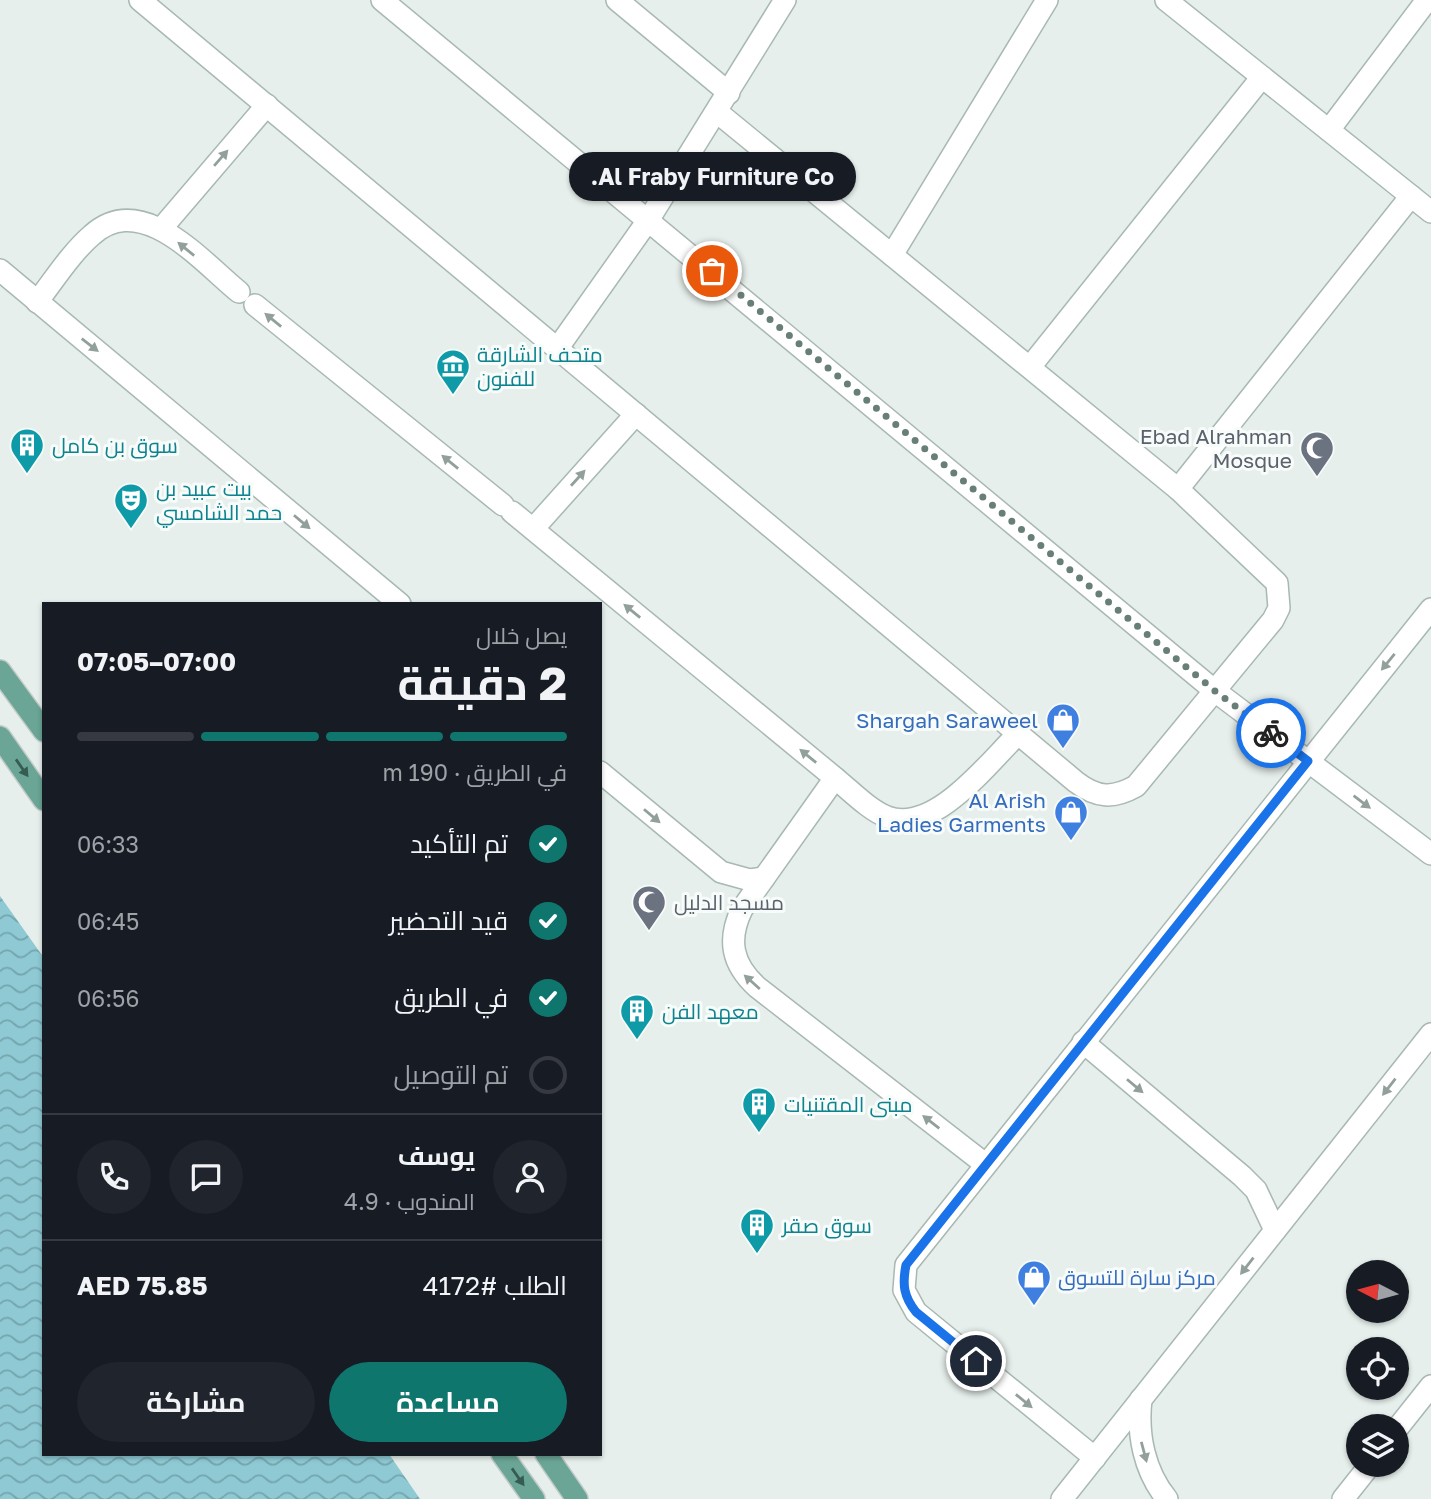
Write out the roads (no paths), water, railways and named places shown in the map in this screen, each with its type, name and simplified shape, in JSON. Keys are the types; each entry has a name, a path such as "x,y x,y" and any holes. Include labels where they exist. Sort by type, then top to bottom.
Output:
{"main road":[{"path":"0,671 42,728"},
{"path":"0,737 42,797"},
{"path":"503,1456 534,1499"},
{"path":"547,1456 577,1499"}],"street":[{"path":"140,0 1091,794 1105,797 1122,794 1136,786 1273,620 1279,608 1277,583 1178,489 717,112"},
{"path":"382,0 1215,691 1431,855"},
{"path":"617,0 729,93"},
{"path":"557,349 649,219 785,0"},
{"path":"892,255 1047,0"},
{"path":"1166,0 1431,212"},
{"path":"1329,130 1427,0"},
{"path":"1030,367 1262,76"},
{"path":"161,229 267,105"},
{"path":"1178,489 1411,196"},
{"path":"37,302 80,248 105,225 135,220 161,229 533,529 835,778 888,817 911,820 933,814 1018,734"},
{"path":"0,270 398,602"},
{"path":"533,529 635,414"},
{"path":"1095,1458 916,1312 904,1290 906,1265 1431,609"},
{"path":"602,774 721,872 750,880 764,878"},
{"path":"835,778 734,925 734,951 744,975 985,1164"},
{"path":"1062,1499 1431,1034"},
{"path":"1083,1042 1249,1183 1266,1207 1275,1230"},
{"path":"1409,1414 1431,1386"},
{"path":"1141,1399 1140,1429 1145,1458 1167,1499"},
{"path":"1343,1499 1360,1477"}],"water":[{"path":"0,896 42,955 42,1456 390,1456 420,1499 0,1499"}],"place":[{"name":"Al Fraby Furniture Co.","path":"712,271"},
{"name":"متحف الشارقة للفنون","path":"453,396"},
{"name":"سوق بن كامل","path":"27,475"},
{"name":"Ebad Alrahman Mosque","path":"1317,478"},
{"name":"بيت عبيد بن حمد الشامسي","path":"131,530"},
{"name":"Shargah Saraweel","path":"1063,750"},
{"name":"Al Arish Ladies Garments","path":"1071,842"},
{"name":"مسجد الدليل","path":"649,932"},
{"name":"معهد الفن","path":"637,1041"},
{"name":"مبنى المقتنيات","path":"759,1134"},
{"name":"سوق صقر","path":"757,1255"},
{"name":"مركز سارة للتسوق","path":"1034,1307"}]}
